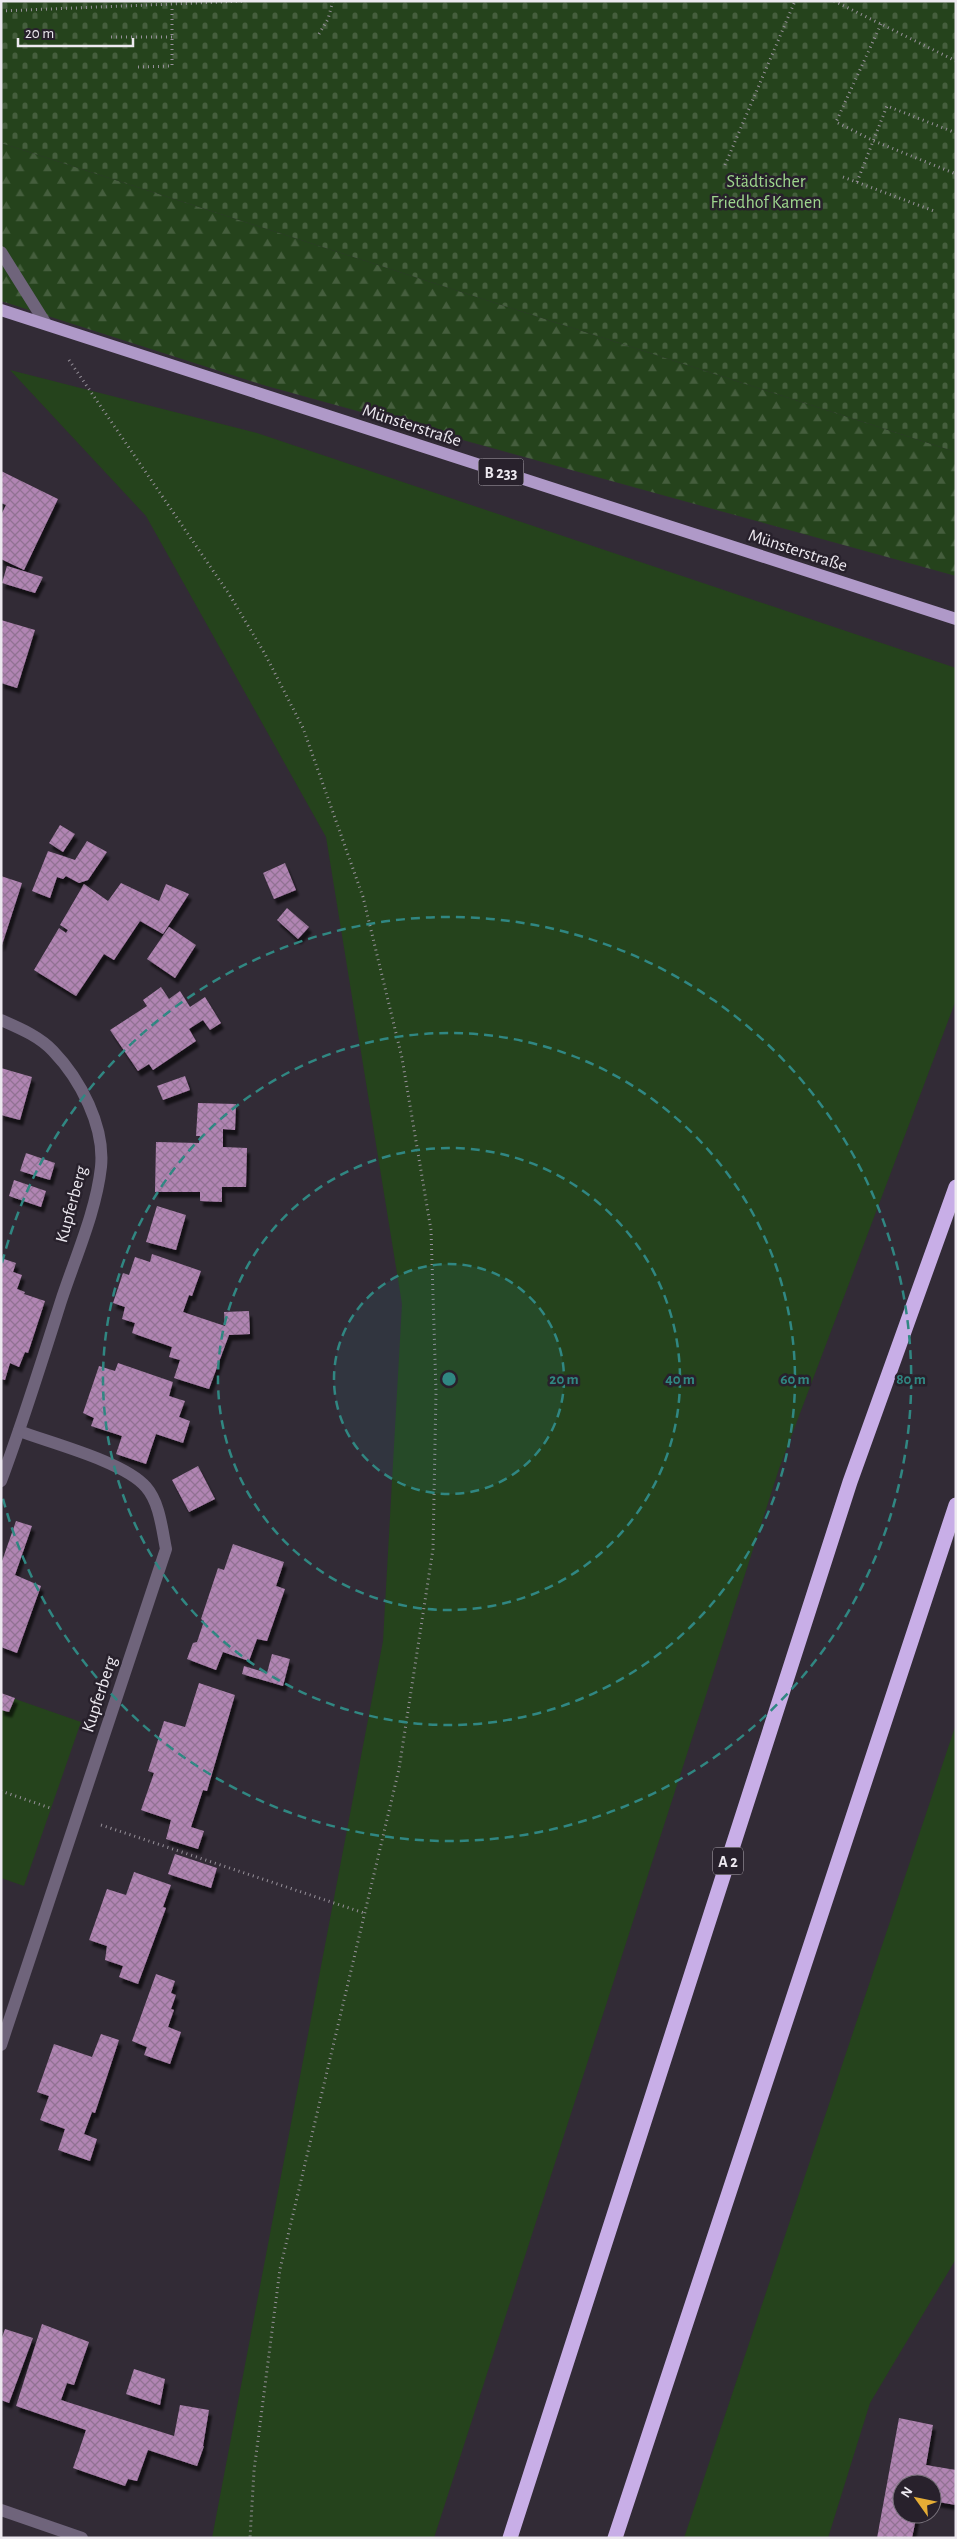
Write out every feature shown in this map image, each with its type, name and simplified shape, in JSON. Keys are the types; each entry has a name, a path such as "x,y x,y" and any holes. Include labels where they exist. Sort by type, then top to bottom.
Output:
{"highway":[{"name":"A 2","path":"510,2538 850,1482 956,1187"},
{"path":"615,2538 956,1505"}],"main road":[{"name":"Münsterstraße","path":"1,310 956,619"}],"street":[{"path":"1,252 46,324"},
{"name":"Kupferberg","path":"1,1020 29,1032 52,1050 71,1073 88,1102 99,1138 101,1166 92,1206 20,1432 1,1481"},
{"name":"Kupferberg","path":"1,2045 166,1549 158,1512 146,1487 122,1469 20,1432"},
{"path":"1,2510 82,2538"}],"path":[{"path":"1,11 245,1"},
{"path":"319,34 328,19 333,1"},
{"path":"725,165 796,1"},
{"path":"834,1 956,61"},
{"path":"138,67 172,66 172,5"},
{"path":"881,24 836,122 874,141 956,174"},
{"path":"111,37 172,37"},
{"path":"857,182 887,106 956,133"},
{"path":"844,177 934,212"},
{"path":"46,324 78,374 229,594 265,654 303,728 363,897 402,1058 431,1230 436,1392 433,1549 399,1769 280,2268 254,2471 250,2538"},
{"path":"1,1790 364,1913"}],"green space":[{"name":"Städtischer Friedhof Kamen","path":"1,1 956,1 956,452 1,143"},
{"path":"1,143 956,452 956,576 263,385 1,301"},
{"path":"10,370 257,433 956,668 956,1000 779,1469 434,2538 212,2538 383,1641 402,1304 326,837 146,516"},
{"path":"1,1694 81,1722 24,1886 1,1878"},
{"path":"956,1724 956,2259 870,2403 828,2538 684,2538"}],"building":[{"path":"1,471 58,499 24,570 1,559 1,515 6,505 1,503"},
{"path":"7,566 43,577 35,593 2,583"},
{"path":"1,620 35,630 17,688 1,683"},
{"path":"60,825 75,834 63,852 49,843"},
{"path":"87,841 107,852 88,880 79,883 66,876 63,879 57,877 50,898 32,891 48,851 75,860"},
{"path":"285,863 296,890 274,899 263,873"},
{"path":"1,876 22,883 2,945 1,945"},
{"path":"121,883 159,901 166,884 189,894 163,934 140,921 114,960 104,954 76,996 34,970 59,928 66,933 68,930 60,925 84,884 108,901"},
{"path":"287,908 309,927 298,939 277,920"},
{"path":"169,927 196,945 175,978 147,959"},
{"path":"161,987 169,999 180,991 190,1007 205,997 221,1023 210,1030 203,1020 189,1029 196,1041 153,1070 149,1064 138,1071 110,1030 147,1006 143,1000"},
{"path":"1,1068 32,1077 20,1120 1,1115"},
{"path":"185,1076 190,1090 163,1100 157,1086"},
{"path":"198,1103 236,1104 235,1130 223,1129 223,1147 247,1148 246,1187 222,1187 222,1202 200,1201 200,1192 155,1192 156,1142 199,1143 200,1136 196,1136"},
{"path":"26,1153 55,1163 50,1180 20,1171"},
{"path":"14,1180 46,1191 41,1207 9,1196"},
{"path":"157,1206 186,1215 176,1250 146,1242"},
{"path":"152,1254 201,1271 192,1296 189,1295 183,1312 225,1326 224,1312 249,1311 250,1334 229,1335 209,1389 174,1378 180,1360 169,1357 172,1347 132,1333 135,1323 122,1319 125,1307 113,1303 123,1273 129,1275 135,1257 150,1262"},
{"path":"1,1258 16,1263 13,1272 22,1275 17,1289 25,1292 24,1294 45,1301 28,1353 25,1352 19,1367 10,1363 5,1380 1,1379"},
{"path":"118,1363 173,1382 169,1396 185,1401 179,1417 190,1421 183,1443 156,1434 146,1464 116,1454 122,1436 91,1426 94,1418 83,1413 99,1366 115,1371"},
{"path":"198,1466 215,1499 189,1512 172,1480"},
{"path":"16,1521 32,1526 15,1575 41,1586 17,1653 1,1647 1,1564"},
{"path":"233,1544 284,1562 276,1586 285,1589 267,1641 257,1639 249,1661 223,1652 216,1670 187,1659 193,1643 197,1642 204,1621 201,1619 218,1568 224,1570"},
{"path":"272,1654 290,1659 283,1686 242,1674 244,1666 267,1673"},
{"path":"199,1683 235,1695 207,1791 203,1790 191,1827 204,1831 198,1849 166,1839 171,1820 141,1810 154,1773 148,1771 164,1721 185,1727"},
{"path":"1,1693 15,1698 9,1712 1,1710"},
{"path":"175,1854 217,1868 211,1888 168,1874"},
{"path":"134,1872 171,1885 163,1907 166,1908 138,1984 119,1977 123,1966 105,1960 107,1946 89,1940 107,1889 126,1895"},
{"path":"156,1974 175,1981 171,1993 176,1995 171,2009 174,2010 168,2027 181,2032 170,2064 144,2055 147,2047 132,2041"},
{"path":"101,2034 119,2040 95,2113 92,2112 84,2134 97,2139 90,2161 58,2150 65,2129 40,2120 49,2096 37,2092 54,2044 92,2057"},
{"path":"42,2324 89,2342 74,2385 67,2383 61,2400 174,2436 180,2405 209,2410 204,2446 197,2466 148,2450 137,2481 128,2479 125,2486 73,2468 86,2430 16,2406"},
{"path":"5,2329 33,2338 9,2403 1,2400 1,2340"},
{"path":"134,2369 165,2379 160,2405 126,2394"},
{"path":"899,2418 933,2425 926,2465 956,2470 956,2505 942,2503 942,2474 892,2474 892,2524 915,2524 912,2538 877,2538"}]}
